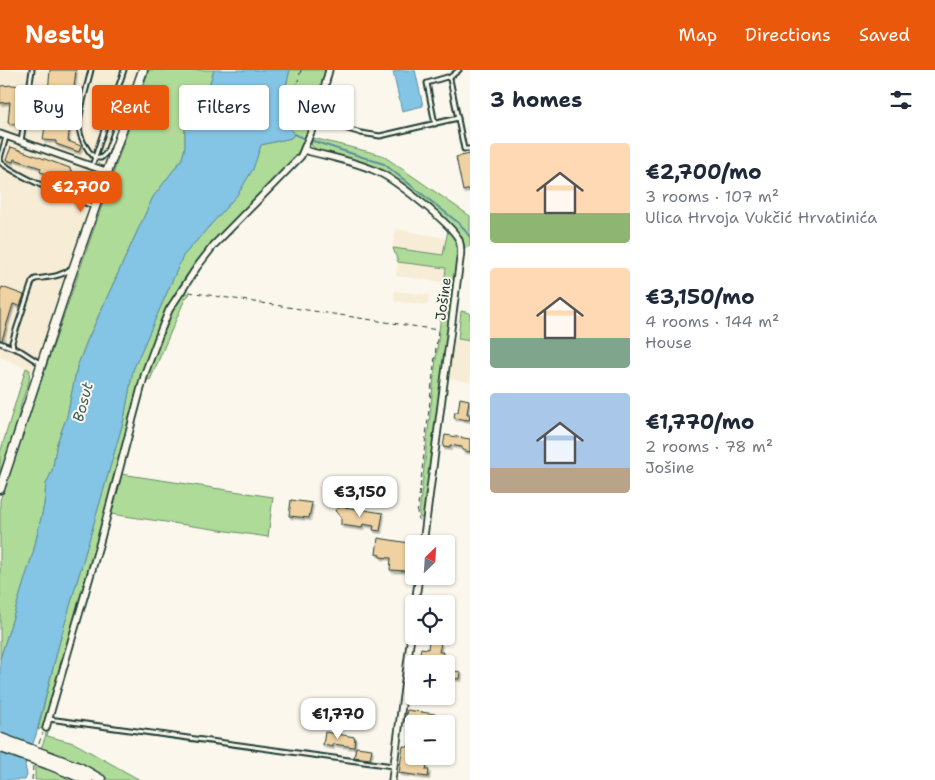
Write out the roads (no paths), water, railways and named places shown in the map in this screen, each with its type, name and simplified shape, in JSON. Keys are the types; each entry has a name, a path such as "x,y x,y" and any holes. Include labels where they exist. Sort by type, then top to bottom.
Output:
{"main road":[{"path":"0,489 74,266 143,70"},
{"path":"0,738 88,780"},
{"path":"0,747 80,768 101,780"}],"street":[{"path":"325,85 329,70"},
{"path":"46,728 100,542 145,373 169,310 214,246 290,169 304,150 312,130"},
{"path":"0,134 108,172"},
{"name":"Jošine","path":"304,150 367,167 389,178 445,222 459,241 460,259 424,535"},
{"path":"392,780 410,645"}],"lane":[{"path":"21,142 32,70"},
{"path":"92,70 79,125 82,138 95,158"},
{"path":"92,166 124,70"},
{"path":"435,124 427,83 449,78 459,70"},
{"path":"449,78 464,150 470,149"},
{"path":"95,158 101,158 106,153 132,88 138,84"},
{"path":"351,130 380,136 458,118"},
{"path":"7,136 0,159 1,162 46,189 95,207"},
{"path":"13,347 12,342 32,282 35,279 65,274 74,266"},
{"path":"0,343 13,347 41,364"},
{"path":"49,718 394,766"}],"water":[{"name":"Bosut","path":"214,70 290,70 287,85 279,85 279,130 292,130 294,134 291,138 261,145 253,169 238,194 183,256 133,370 124,419 59,644 36,735 25,765 27,775 25,780 0,780 0,659 33,553 44,505 46,484 52,471 57,443 67,416 77,367 87,341 153,197 182,159 185,147 185,130 269,130 269,85 209,85"},
{"path":"415,70 423,106 402,111 393,72"}],"waterway":[{"path":"294,134 305,139"},
{"path":"313,141 384,164 460,224 470,237"}]}
